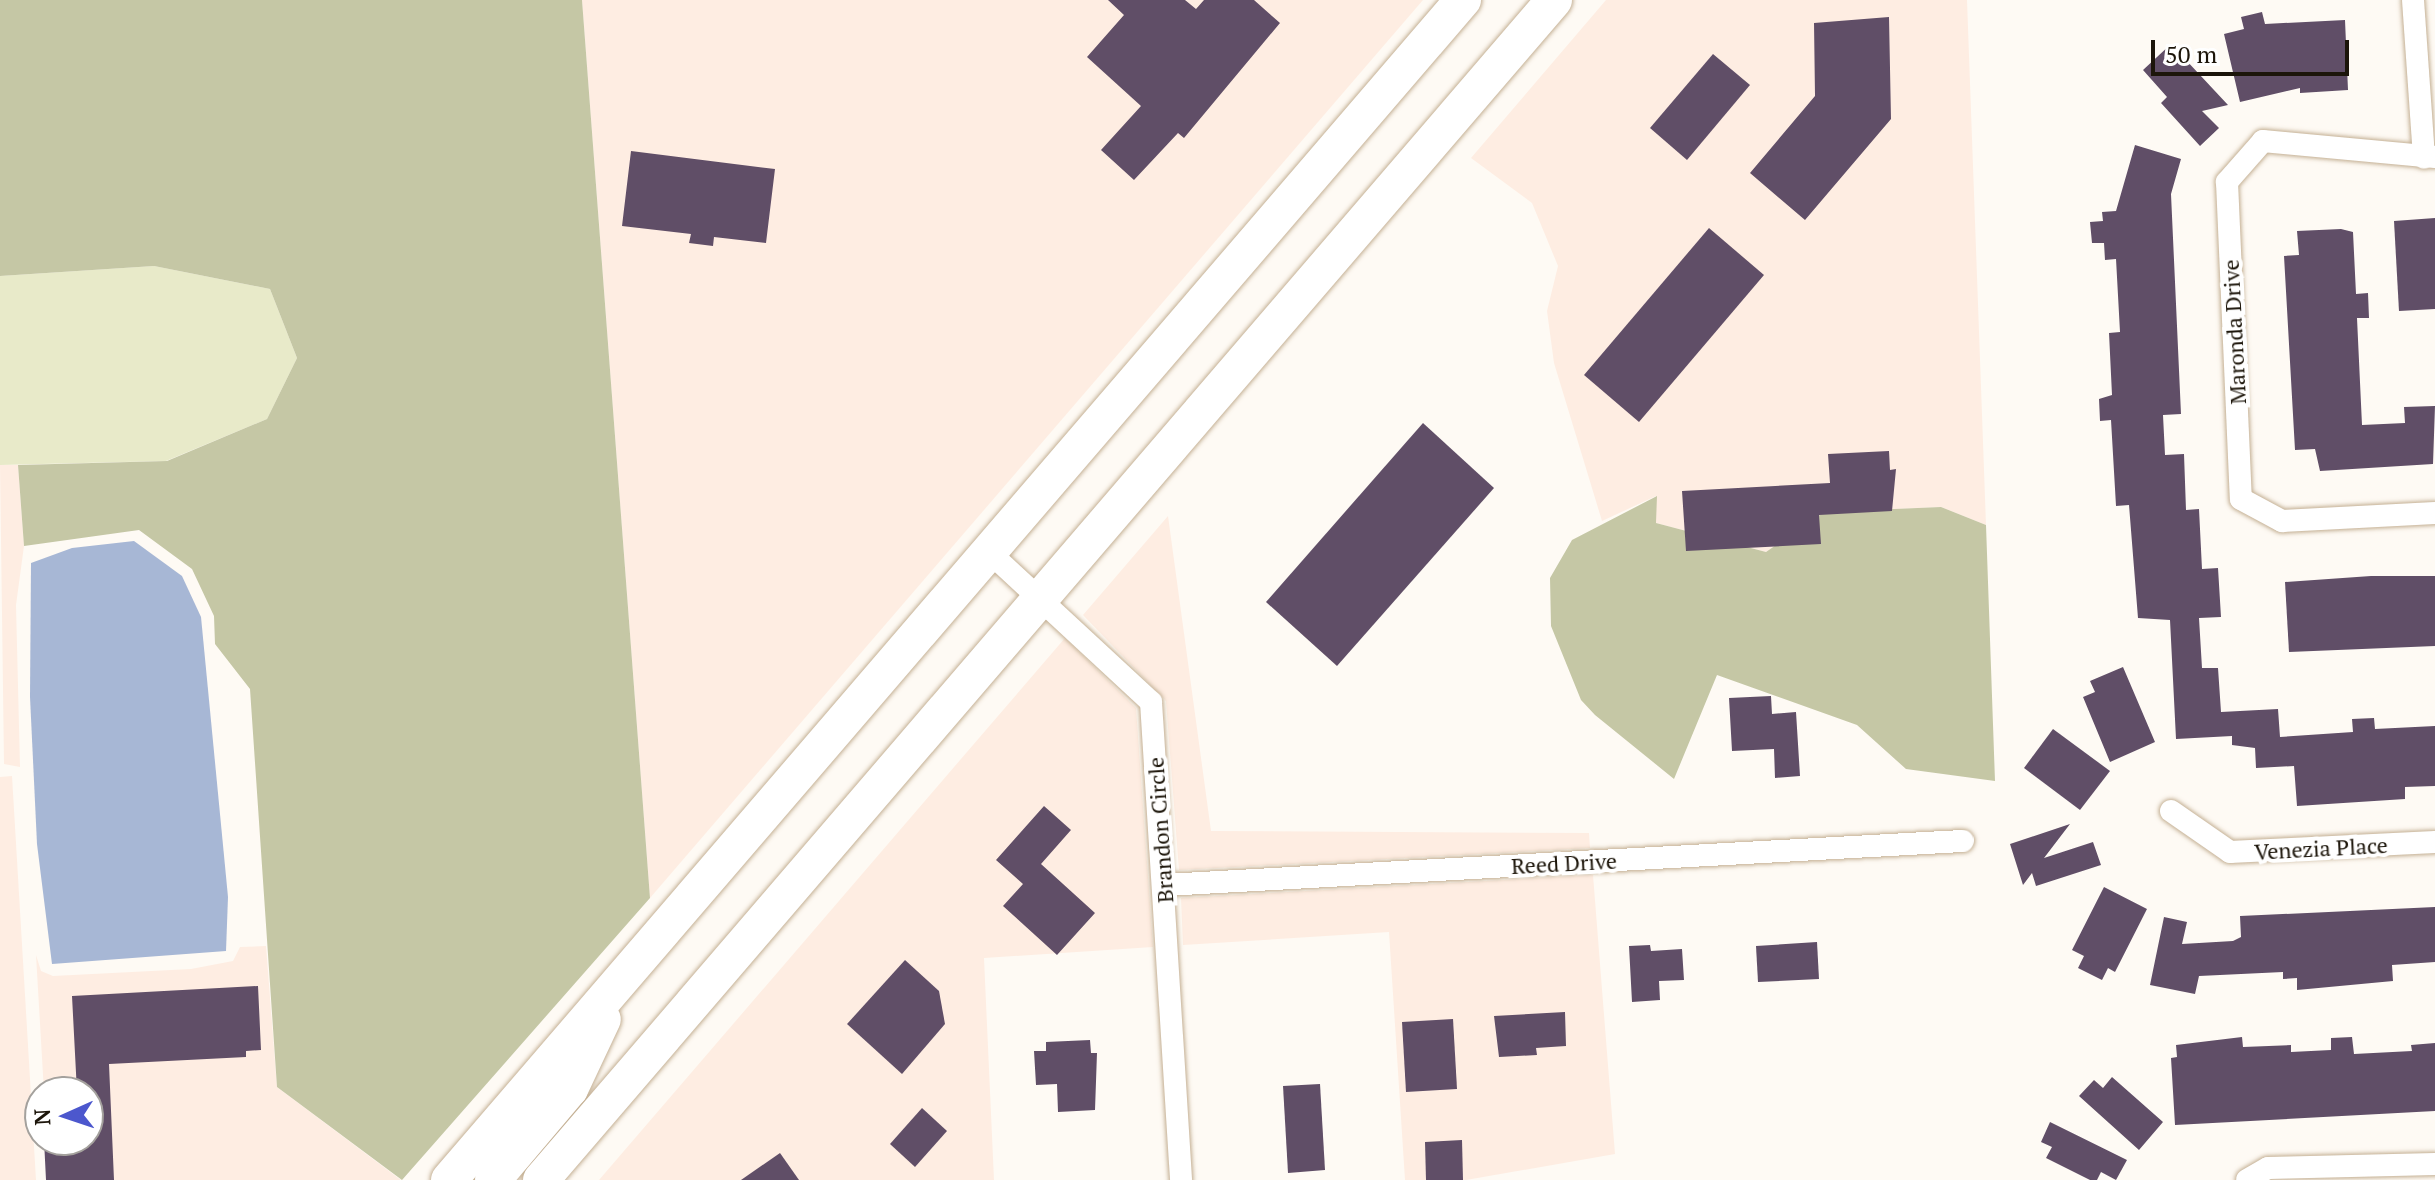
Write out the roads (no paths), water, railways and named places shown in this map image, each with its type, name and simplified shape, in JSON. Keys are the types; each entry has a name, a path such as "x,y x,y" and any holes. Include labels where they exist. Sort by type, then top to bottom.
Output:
{"main road":[{"path":"449,1180 1463,0"},
{"path":"541,1180 1554,0"},
{"path":"493,1180 570,1089 623,978"}],"street":[{"name":"Maronda Drive","path":"2413,0 2430,158 2263,141 2227,182 2241,499 2282,521 2435,513"},
{"name":"Brandon Circle","path":"988,551 1043,598 1151,702 1165,885 1181,1180"},
{"name":"Venezia Place","path":"2171,811 2230,852 2435,842"},
{"name":"Reed Drive","path":"1165,885 1963,841"},
{"path":"2247,1180 2268,1168 2435,1164"}],"water":[{"path":"134,541 182,576 201,617 228,897 226,951 52,964 37,844 30,697 31,563 72,548"}]}
